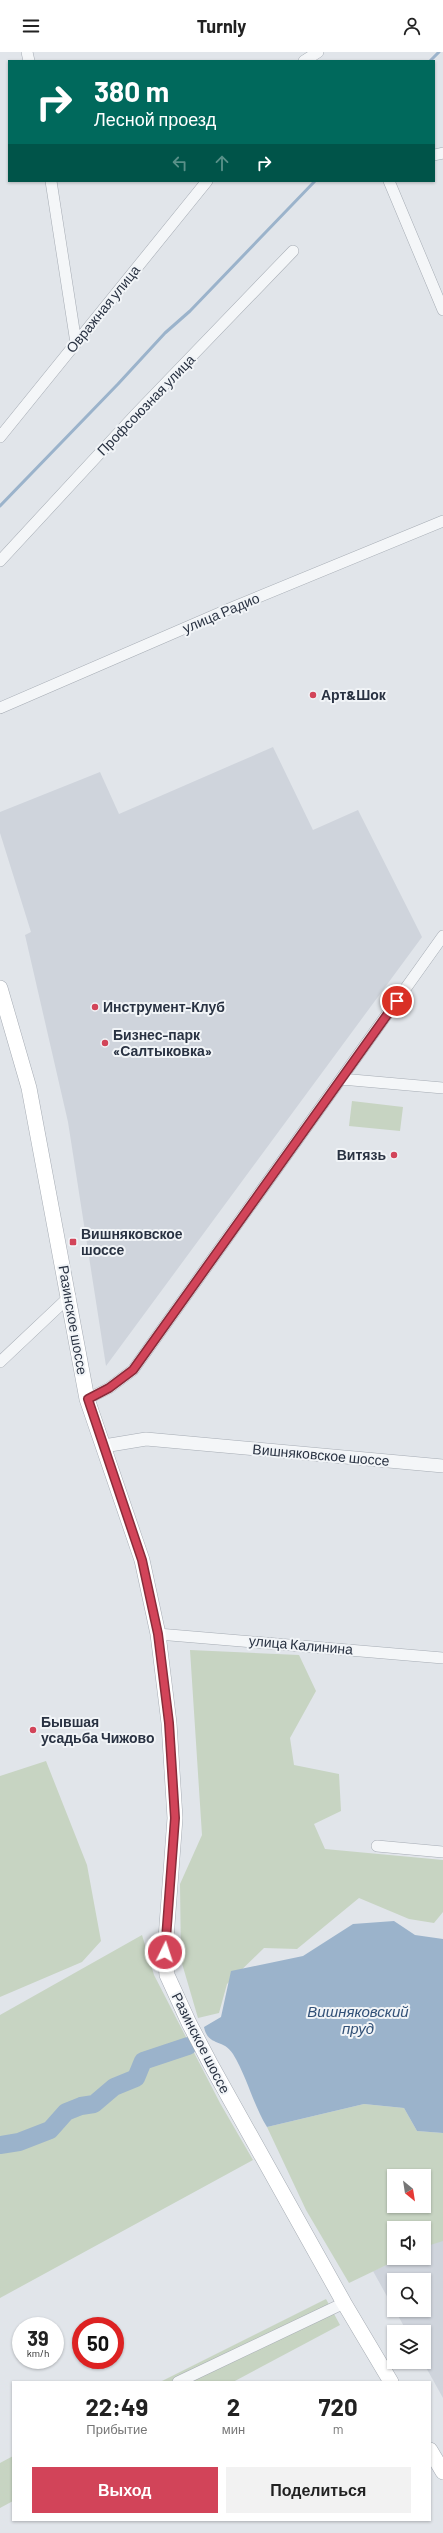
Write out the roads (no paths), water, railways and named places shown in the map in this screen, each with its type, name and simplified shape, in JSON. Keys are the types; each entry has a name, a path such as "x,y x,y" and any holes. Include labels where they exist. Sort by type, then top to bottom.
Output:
{"main road":[{"name":"Разинское шоссе","path":"0,988 29,1088 70,1296 88,1399 142,1560 158,1634 169,1723 175,1818 165,1952 167,1975 204,2051 344,2303 390,2381"},
{"path":"431,2452 443,2472"}],"street":[{"path":"304,57 318,52"},
{"path":"51,182 76,343"},
{"name":"Овражная улица","path":"0,437 206,182"},
{"path":"389,182 443,310"},
{"name":"Профсоюзная улица","path":"0,560 136,414 293,251"},
{"name":"улица Радио","path":"0,708 236,606 443,521"},
{"path":"88,1399 109,1388 133,1370 443,936"},
{"path":"341,1079 443,1088"},
{"path":"0,1362 70,1296"},
{"name":"Вишняковское шоссе","path":"104,1446 146,1439 443,1466"},
{"name":"улица Калинина","path":"158,1634 443,1658"},
{"path":"377,1846 443,1852"},
{"path":"180,2381 344,2303"}],"water":[{"name":"Вишняковский пруд","path":"394,1921 415,1935 443,1939 443,2133 417,2131 404,2108 364,2104 267,2127 233,2054 225,2046 212,2040 206,2033 204,2027 221,2017 231,1971 303,1956 353,1924"}],"waterway":[{"path":"431,60 439,52"},
{"path":"0,506 165,333 190,311 314,182"},
{"path":"0,2145 19,2142 50,2130 66,2112 81,2106 94,2104 114,2087 136,2078 143,2061 188,2046"}],"place":[{"name":"Арт&Шок","path":"313,695"},
{"name":"Инструмент-Клуб","path":"95,1007"},
{"name":"Бизнес-парк «Салтыковка»","path":"105,1043"},
{"name":"Витязь","path":"394,1155"},
{"name":"Вишняковское шоссе","path":"73,1242"},
{"name":"Бывшая усадьба Чижово","path":"33,1730"}]}
